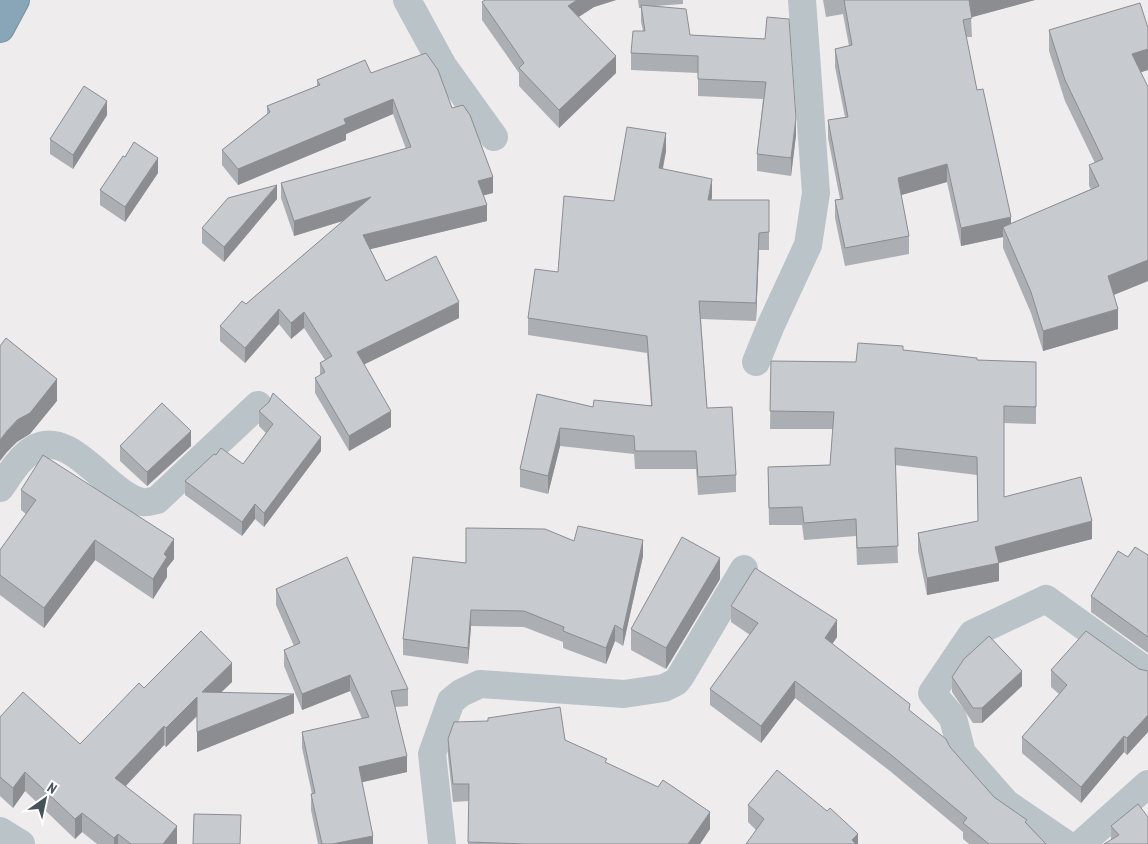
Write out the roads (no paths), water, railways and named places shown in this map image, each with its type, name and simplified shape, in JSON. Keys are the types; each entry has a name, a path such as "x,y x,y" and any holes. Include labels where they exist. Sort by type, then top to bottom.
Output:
{"highway":[{"path":"0,28 14,0"}],"street":[{"path":"407,0 443,66 494,137"},
{"path":"756,362 808,245 816,193 802,0"},
{"path":"0,488 19,461 34,449 52,443 69,450 130,498 144,503 157,500 258,406"},
{"path":"442,844 432,754 451,701 461,693 480,684 624,694 672,684 680,677 744,569"},
{"path":"1066,844 1006,803 962,753 953,718 932,693 972,634 1046,599 1148,672"},
{"path":"1081,844 1148,784"},
{"path":"0,831 21,844"}]}
